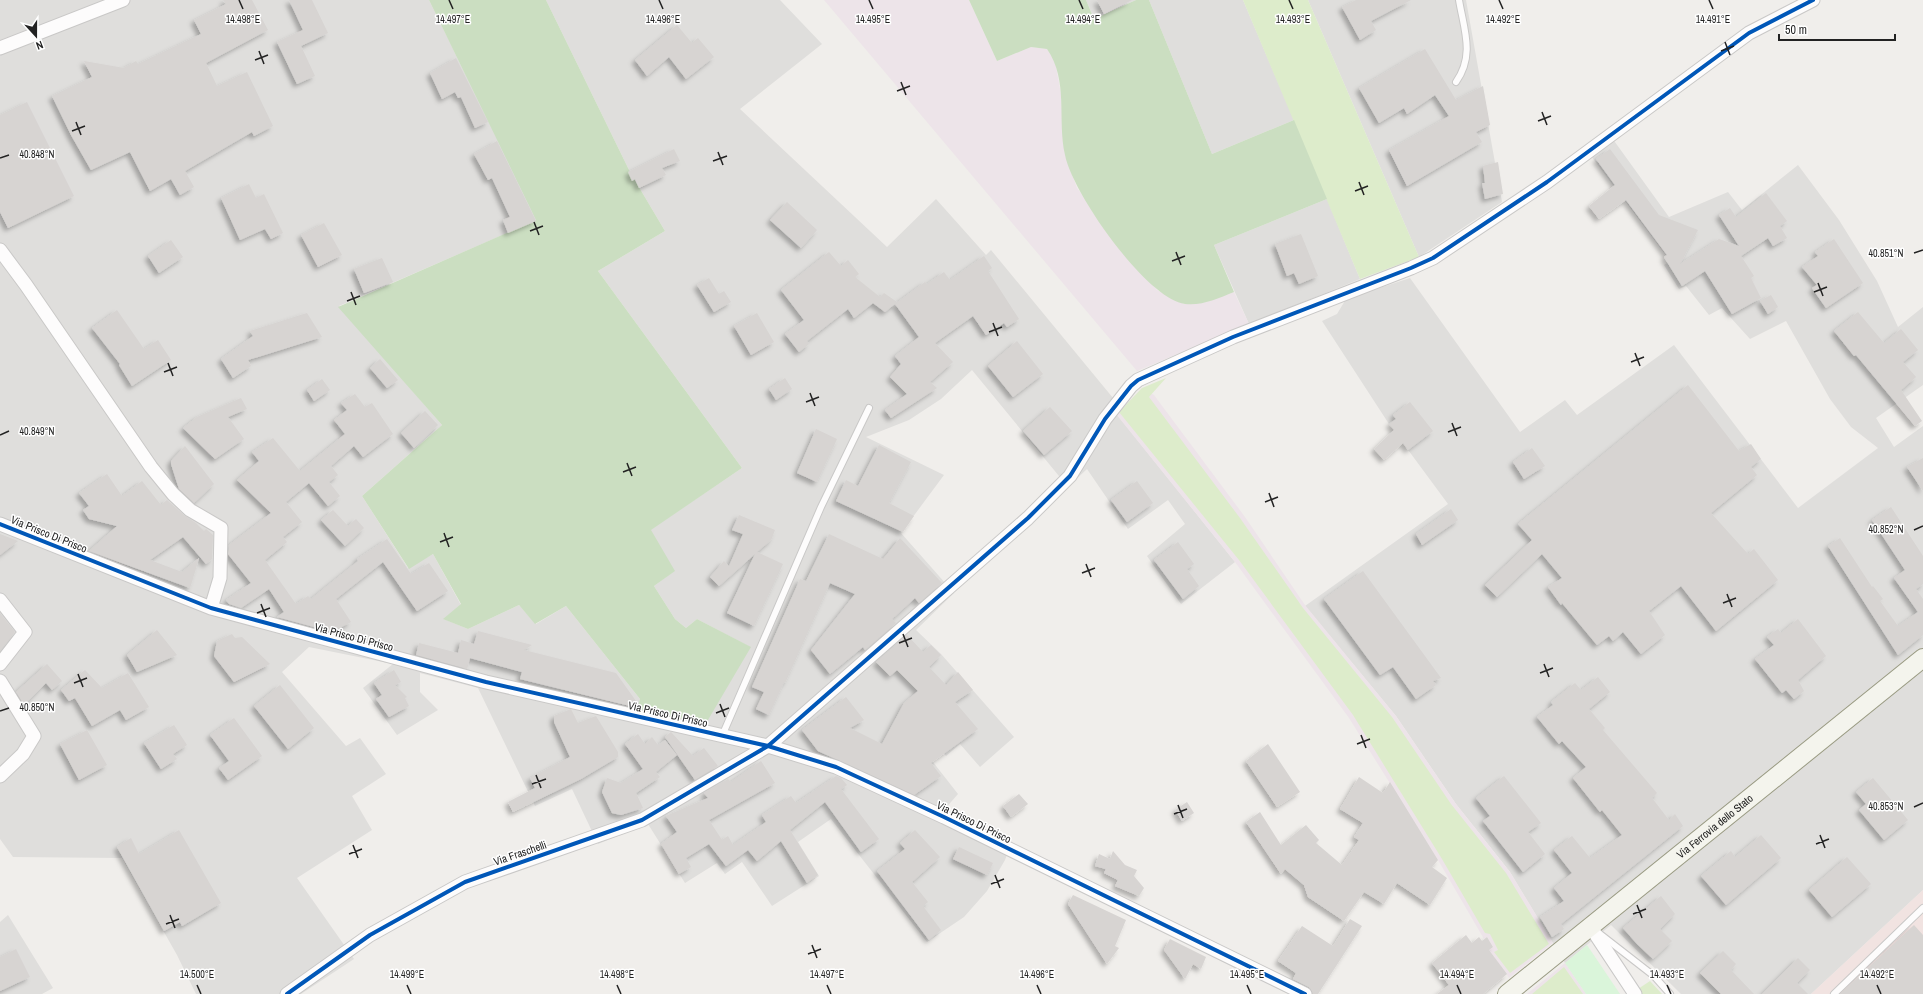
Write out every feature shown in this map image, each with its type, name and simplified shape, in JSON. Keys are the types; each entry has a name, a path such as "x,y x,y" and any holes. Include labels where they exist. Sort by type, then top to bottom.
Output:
{"main road":[{"name":"Via Ferrovia dello Stato","path":"1507,994 1923,658"}],"street":[{"path":"0,48 123,0"},
{"name":"Via Fraschelli","path":"287,994 370,935 465,882 642,820 768,746 1028,518 1070,476 1106,420 1131,386 1138,380 1233,337 1412,268 1433,258 1547,182 1749,33 1813,0"},
{"path":"0,250 26,285 151,467 173,494 190,510 221,528 220,578 211,608"},
{"name":"Via Prisco Di Prisco","path":"0,524 211,608 486,682 768,746 836,767 952,821 1305,994"},
{"path":"0,600 25,632 0,664"},
{"path":"0,681 34,736 23,754 0,776"},
{"path":"1590,926 1635,994"}],"lane":[{"path":"1456,82 1464,71 1468,53 1459,0"},
{"path":"722,736 821,507 868,408"},
{"path":"1834,994 1923,908"},
{"path":"1590,926 1654,976 1670,994"}],"shaded area":[{"path":"0,0 429,0 537,220 339,306 442,425 362,496 408,568 433,554 461,605 444,619 468,629 519,605 536,624 566,606 640,699 638,709 750,647 697,619 686,628 675,619 654,586 674,571 650,530 742,468 598,271 665,231 630,172 546,0 780,0 822,44 740,109 887,247 936,199 986,255 991,250 1113,398 1115,412 1235,562 1181,604 1147,556 1185,524 1168,500 1128,529 1087,469 1068,487 972,370 941,399 909,420 866,437 944,475 901,533 954,593 916,630 941,654 1014,737 980,767 960,744 946,756 933,739 922,748 958,794 944,810 1011,844 1005,860 987,891 964,917 927,942 831,819 798,842 819,876 772,906 742,862 725,874 717,863 685,883 648,824 598,844 572,789 535,806 478,688 420,673 420,692 438,710 397,735 363,688 393,664 309,647 282,672 346,746 360,738 386,774 352,796 372,830 297,878 354,959 301,994 196,994 177,955 122,858 13,857 0,839"},
{"path":"824,0 969,0 997,61 1031,47 1047,49 1055,61 1061,94 1065,155 1077,188 1157,290 1184,304 1206,302 1234,292 1249,324 1137,371"},
{"path":"1086,0 1136,0 1094,19"},
{"path":"1149,0 1243,0 1294,120 1212,154"},
{"path":"1308,0 1466,0 1502,202 1419,257"},
{"path":"1607,131 1669,217 1728,192 1742,210 1798,165 1839,220 1877,281 1898,327 1923,307 1923,385 1876,418 1894,447 1923,426 1923,890 1811,994 1681,994 1611,925 1565,963 1510,872 1456,804 1396,716 1305,606 1448,504 1389,424 1322,321 1337,314 1346,299 1410,278 1520,432 1565,400 1577,415 1674,345 1798,508 1878,448 1851,427 1830,399 1786,321 1750,339 1722,308 1709,315 1686,286 1679,289 1664,265 1670,261 1585,148"},
{"path":"1327,199 1360,279 1249,324 1214,245"},
{"path":"1142,388 1154,395 1245,517 1305,605 1396,716 1456,804 1510,872 1553,943 1509,978 1489,950 1493,947 1487,937 1484,939 1438,860 1349,718 1235,562 1116,414"},
{"path":"1923,890 1923,994 1811,994"},
{"path":"8,915 53,988 42,994 0,994 0,922"},
{"path":"1565,963 1586,994 1527,994"}],"green space":[{"path":"429,0 546,0 630,172 665,231 598,271 742,468 651,530 675,571 654,586 675,619 686,628 697,619 751,647 705,725 637,709 640,699 566,606 535,624 519,605 468,629 443,619 461,604 433,554 409,569 362,496 442,425 338,307 536,220"},
{"path":"969,0 1086,0 1094,19 1136,0 1149,0 1212,154 1294,120 1327,199 1214,245 1234,292 1198,304 1185,304 1169,298 1151,284 1113,242 1081,193 1065,155 1058,74 1054,61 1047,49 1031,47 997,61"},
{"path":"1243,0 1308,0 1419,257 1360,279"},
{"path":"1166,378 1149,397 1240,518 1303,608 1392,717 1451,804 1506,873 1549,944 1510,973 1494,952 1498,950 1490,934 1485,933 1442,859 1353,715 1239,560 1119,412 1142,388"},
{"path":"1587,945 1620,994 1586,994 1565,963"},
{"path":"1564,967 1583,994 1532,994"},
{"path":"1650,981 1662,994 1642,994 1638,989"}],"building":[{"path":"223,0 252,0 268,30 206,63 217,86 247,72 273,126 254,136 252,132 185,171 194,187 180,195 171,179 150,191 130,152 91,170 71,135 52,96 92,77 84,61 124,68 136,61 138,64 201,34 194,20 226,4"},
{"path":"289,0 312,0 328,33 301,46 315,76 297,84 277,42 303,30"},
{"path":"1097,0 1132,0 1104,14"},
{"path":"1356,0 1411,0 1371,21 1376,30 1360,40 1342,7"},
{"path":"677,25 692,43 698,38 714,57 686,79 669,57 647,76 635,60"},
{"path":"1425,49 1456,100 1483,86 1490,125 1476,132 1482,142 1407,186 1389,150 1449,116 1435,95 1407,114 1404,108 1379,123 1359,88"},
{"path":"456,58 488,122 475,128 461,97 458,98 455,92 442,99 430,73"},
{"path":"27,102 74,196 8,228 0,212 0,115"},
{"path":"497,141 536,221 508,233 503,220 510,217 492,178 488,180 474,154"},
{"path":"674,149 680,161 662,168 666,175 639,188 635,179 632,181 628,172"},
{"path":"1610,149 1659,215 1698,230 1680,264 1719,239 1739,246 1719,215 1730,208 1736,217 1766,193 1787,221 1780,226 1787,238 1773,246 1768,238 1741,256 1754,276 1751,278 1761,298 1732,314 1705,271 1682,286 1664,257 1667,255 1626,200 1599,219 1589,206 1615,185 1596,159"},
{"path":"1498,162 1503,194 1485,199 1482,183 1485,183 1483,166"},
{"path":"249,184 256,198 264,194 283,233 271,239 265,229 240,240 221,198"},
{"path":"787,202 817,230 801,248 770,220"},
{"path":"324,223 342,255 318,267 301,235"},
{"path":"1301,234 1318,276 1299,284 1294,273 1287,276 1275,244"},
{"path":"1834,239 1863,283 1826,308 1812,288 1817,285 1802,267 1818,256 1815,252"},
{"path":"171,240 183,257 159,273 148,256"},
{"path":"829,252 841,266 848,260 859,274 855,277 880,297 884,293 897,302 885,312 873,303 854,318 848,309 807,341 809,344 799,352 785,334 804,320 781,290"},
{"path":"984,256 992,268 988,271 1019,319 1007,327 1004,323 986,335 973,316 935,343 953,362 930,382 937,388 891,418 885,410 907,394 890,377 901,364 895,356 919,337 895,304 925,282 927,284 944,272 950,280"},
{"path":"382,258 393,282 364,293 354,269"},
{"path":"709,278 719,294 724,291 731,302 714,312 697,285"},
{"path":"1771,295 1778,307 1768,314 1760,301"},
{"path":"117,310 144,349 158,340 171,360 132,386 119,365 120,364 92,328"},
{"path":"1858,312 1884,343 1901,329 1918,350 1903,362 1916,377 1901,390 1922,421 1915,426 1834,331"},
{"path":"307,313 322,337 248,360 251,366 233,378 221,359 253,336 250,331"},
{"path":"757,313 774,342 751,355 734,326"},
{"path":"1017,341 1043,374 1013,397 988,366"},
{"path":"380,359 398,380 387,388 370,368"},
{"path":"785,378 792,389 776,400 769,389"},
{"path":"322,379 330,390 314,401 307,390"},
{"path":"1688,385 1739,451 1751,444 1761,459 1751,467 1757,475 1711,513 1748,554 1754,549 1778,580 1716,631 1681,586 1649,611 1665,635 1641,654 1623,632 1613,641 1609,636 1597,645 1562,603 1561,605 1548,587 1562,578 1542,554 1497,597 1485,585 1532,540 1518,524"},
{"path":"355,394 365,407 372,403 393,434 363,457 354,446 331,466 338,475 329,482 340,496 328,506 309,483 286,502 302,522 283,537 287,542 265,560 296,604 308,596 311,599 358,561 357,559 387,539 411,574 429,563 448,591 417,611 383,562 336,599 351,622 332,632 277,617 284,612 269,589 241,608 229,604 226,600 251,583 228,554 229,545 271,513 237,480 259,461 252,452 273,438 300,471 345,434 334,420 347,410 341,403"},
{"path":"241,398 247,409 228,417 244,439 215,459 183,428 197,417"},
{"path":"1410,402 1433,431 1408,450 1403,443 1384,460 1374,449 1394,430 1389,424 1396,419 1393,415"},
{"path":"1050,407 1072,431 1044,455 1023,431"},
{"path":"425,411 438,425 414,448 401,433"},
{"path":"816,429 837,439 817,482 797,473"},
{"path":"879,445 911,462 889,503 914,516 903,532 836,501 846,480 858,486"},
{"path":"185,446 214,484 194,503 179,489 171,464 171,461"},
{"path":"1532,448 1545,466 1524,479 1513,462"},
{"path":"1923,458 1923,491 1907,467"},
{"path":"107,474 122,496 142,481 161,505 167,500 204,531 206,529 213,535 212,559 206,564 183,537 150,560 182,572 199,558 190,588 89,551 117,526 89,519 83,510 89,506 79,493"},
{"path":"1137,481 1153,503 1127,522 1111,500"},
{"path":"1891,507 1923,556 1923,584 1916,589 1923,599 1923,635 1898,655 1828,546 1840,538 1872,587 1873,586 1883,599 1880,601 1898,626 1918,612 1894,578 1905,570 1872,520"},
{"path":"1451,509 1458,520 1422,545 1416,534"},
{"path":"333,510 348,526 356,519 364,528 345,546 321,520"},
{"path":"739,515 775,530 771,540 757,552 783,564 754,626 727,613 755,554 719,586 710,577 724,561 729,566 743,534 732,530"},
{"path":"0,534 18,541 0,555"},
{"path":"829,534 883,559 900,538 942,583 919,603 915,598 892,619 896,623 865,650 863,647 830,674 811,650 855,594 830,583 769,715 756,709 764,692 752,687 800,579 806,581"},
{"path":"1178,542 1194,564 1187,569 1199,586 1183,599 1154,560"},
{"path":"1363,571 1441,678 1433,681 1436,685 1416,699 1393,667 1380,675 1324,599"},
{"path":"0,613 15,632 0,651"},
{"path":"1798,619 1826,656 1798,680 1804,691 1794,699 1786,690 1782,693 1755,659 1774,645 1767,637 1778,629 1781,633"},
{"path":"157,630 177,655 137,672 127,655"},
{"path":"478,631 532,645 524,650 616,673 636,701 634,707 520,679 522,672 470,658 467,669 416,655 419,643 458,653 461,640 474,644"},
{"path":"232,634 235,638 242,637 270,664 234,682 214,656 217,641"},
{"path":"907,635 923,652 931,645 941,655 929,667 946,685 958,672 973,690 955,702 978,729 931,763 941,776 914,795 818,751 802,730 846,697 864,720 850,728 882,744 904,703 918,691 897,670 890,676 876,662"},
{"path":"47,664 62,681 52,690 46,683 24,705 16,692"},
{"path":"85,670 102,688 128,673 149,707 126,720 120,710 92,726 75,698 69,701 61,690"},
{"path":"394,670 401,682 395,685 407,697 405,698 409,706 389,717 376,699 382,695 374,683"},
{"path":"1598,677 1610,692 1589,709 1605,728 1603,730 1657,793 1652,798 1669,820 1675,814 1683,826 1561,924 1564,929 1552,937 1540,917 1564,901 1554,888 1572,873 1554,850 1572,836 1590,858 1622,835 1602,810 1600,812 1573,778 1586,767 1562,741 1559,744 1537,717 1553,705 1551,702 1575,683 1581,690"},
{"path":"280,685 314,728 288,749 254,706"},
{"path":"571,709 578,723 596,716 618,752 618,757 581,779 513,812 508,802 535,788 530,778 570,757 554,722 554,716"},
{"path":"234,718 262,756 228,780 219,768 229,761 210,735"},
{"path":"174,725 187,745 173,754 177,759 161,769 144,743"},
{"path":"87,730 107,765 79,780 60,744"},
{"path":"671,732 693,756 704,748 718,766 695,780 665,737"},
{"path":"638,734 645,744 652,737 658,745 665,740 677,755 656,772 660,777 636,793 643,808 621,815 612,813 602,792 607,778 621,783 643,769 625,744"},
{"path":"1268,744 1300,792 1277,807 1246,761"},
{"path":"761,761 775,783 709,820 722,840 728,836 733,845 766,822 762,815 791,796 796,803 836,776 841,778 847,785 841,789 879,839 861,852 825,802 790,830 818,875 807,883 781,841 757,861 748,850 726,866 709,844 686,858 691,867 679,874 661,844 677,832 666,816 708,798 704,793 728,779 731,782"},
{"path":"1504,776 1541,823 1528,832 1545,854 1523,872 1483,821 1490,816 1476,798"},
{"path":"1359,777 1383,793 1390,782 1438,860 1432,867 1447,878 1430,905 1397,883 1384,904 1364,892 1344,921 1308,897 1304,885 1285,869 1281,874 1246,822 1260,812 1281,845 1306,825 1319,840 1316,843 1342,865 1359,840 1354,837 1363,823 1340,809"},
{"path":"1873,778 1908,820 1884,840 1859,810 1866,804 1856,792"},
{"path":"1019,794 1028,804 1011,817 1003,806"},
{"path":"1187,802 1194,813 1182,821 1175,810"},
{"path":"179,830 221,903 182,926 180,922 164,931 117,847 131,838 139,854"},
{"path":"915,830 940,857 912,882 928,902 923,906 941,930 929,940 877,871 905,849 900,843"},
{"path":"1761,835 1781,858 1726,905 1701,876 1731,851 1735,857"},
{"path":"959,847 993,863 987,875 953,859"},
{"path":"1113,851 1125,865 1137,870 1134,876 1144,888 1139,896 1115,886 1118,880 1104,873 1106,869 1095,866 1099,854 1110,859"},
{"path":"1847,857 1871,884 1832,917 1809,890"},
{"path":"1073,895 1126,920 1115,946 1119,948 1107,964 1068,904"},
{"path":"1661,896 1675,914 1660,929 1672,941 1653,959 1623,928"},
{"path":"1350,919 1362,926 1318,994 1313,994 1309,987 1293,979 1296,973 1278,961 1302,926 1333,946"},
{"path":"1914,925 1923,935 1923,994 1840,994"},
{"path":"1466,935 1472,943 1479,937 1482,941 1487,937 1493,947 1489,950 1507,974 1483,994 1437,994 1449,985 1432,963"},
{"path":"1170,939 1206,957 1201,969 1193,964 1185,979 1164,950"},
{"path":"16,949 30,977 0,991 0,957"},
{"path":"1723,951 1736,964 1731,970 1754,994 1721,994 1700,973"},
{"path":"1798,958 1810,970 1797,983 1808,994 1762,994"}],"cycle path":[{"path":"287,994 370,935 465,882 642,820 768,746 1028,518 1070,476 1105,419 1131,386 1138,380 1233,337 1411,268 1433,258 1547,182 1749,33 1813,0"},
{"path":"0,524 211,608 486,682 768,746 836,767 944,817 1305,994"}]}
